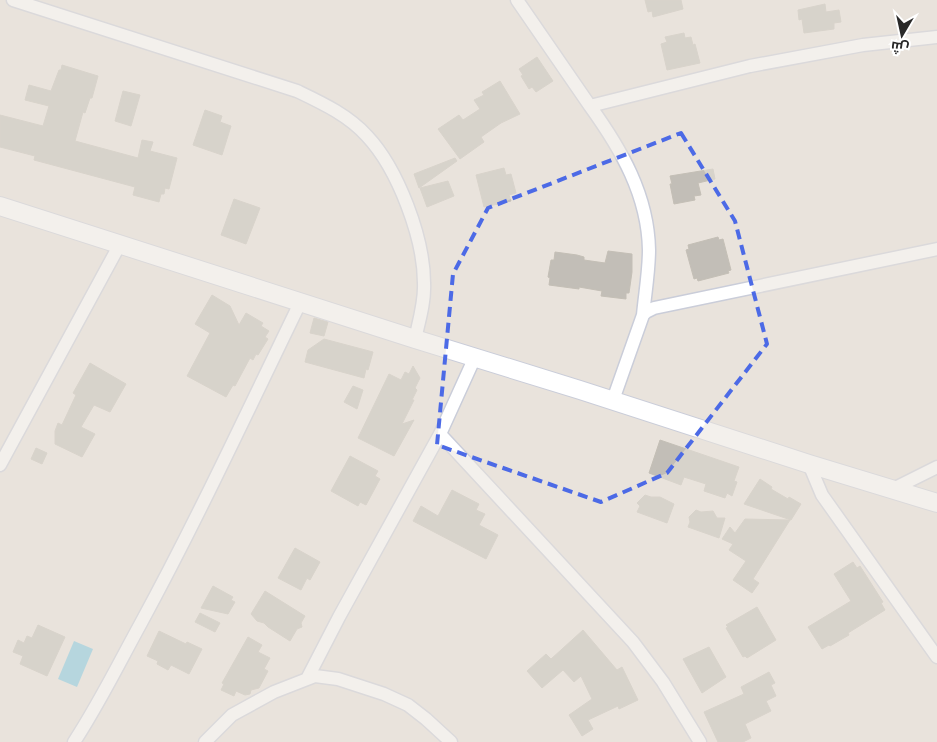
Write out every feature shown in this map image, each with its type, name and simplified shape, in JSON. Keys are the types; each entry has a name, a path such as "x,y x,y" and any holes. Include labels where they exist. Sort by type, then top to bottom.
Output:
{"street":[{"path":"13,0 297,91 325,104 348,119 367,136 385,162 402,195 416,231 424,282 423,303 415,339"},
{"path":"517,0 622,155 634,179 645,211 649,250 643,315 613,400"},
{"path":"590,106 750,66 863,45 937,37"},
{"path":"0,206 300,303 937,503"},
{"path":"0,465 120,244"},
{"path":"643,315 654,308 937,250"},
{"path":"74,742 88,721 204,502 300,303"},
{"path":"307,679 440,434 475,358"},
{"path":"440,434 633,642 663,682 700,742"},
{"path":"809,464 822,495 937,658"},
{"path":"893,489 937,467"},
{"path":"205,742 232,715 274,692 315,676 338,679 384,694 408,705 451,742"}],"highlighted area":[{"path":"681,133 735,221 767,344 667,473 601,502 437,445 453,274 488,208"}],"water":[{"path":"74,641 93,649 77,687 58,679"}],"building":[{"path":"645,0 681,0 683,9 653,17 652,11 648,12"},
{"path":"825,4 826,12 839,10 841,22 834,23 834,29 804,33 802,19 799,20 798,10"},
{"path":"684,33 685,38 691,37 693,45 695,44 700,63 667,70 661,44 667,42 665,37"},
{"path":"537,57 553,81 536,92 532,87 529,89 519,69"},
{"path":"62,65 98,76 92,98 90,98 85,113 83,112 75,141 138,158 142,140 153,142 150,151 177,158 169,189 165,188 159,202 133,195 135,187 34,160 35,156 0,147 0,115 43,126 49,106 25,100 29,85 51,91"},
{"path":"500,81 520,114 501,123 481,137 484,142 460,159 438,129 459,115 463,120 480,109 474,100 484,95 482,92"},
{"path":"123,91 140,95 131,126 115,121"},
{"path":"205,110 222,116 220,122 231,126 222,155 193,145"},
{"path":"455,158 457,161 419,188 414,174"},
{"path":"504,168 506,175 511,174 516,193 509,195 511,201 484,207 476,175"},
{"path":"713,169 715,179 698,183 701,195 694,196 695,200 674,204 670,176"},
{"path":"448,181 454,196 427,207 420,188"},
{"path":"234,199 260,208 246,244 221,235"},
{"path":"718,237 719,240 723,239 731,270 728,271 729,273 698,281 697,278 694,279 686,250 689,249 688,245"},
{"path":"608,251 632,254 632,272 629,293 626,293 626,299 601,296 602,291 549,285 550,278 548,277 551,260 554,260 555,252 577,255 584,257 584,260 605,263"},
{"path":"212,295 230,306 239,325 246,313 263,323 261,326 269,331 265,337 268,339 258,355 256,354 253,360 250,358 235,386 233,385 226,397 187,376 210,333 195,324"},
{"path":"314,318 328,322 324,336 310,333"},
{"path":"324,339 373,352 364,378 305,362 308,350"},
{"path":"90,363 126,384 110,412 94,405 81,427 95,434 82,457 55,444 55,431 58,423 62,425 76,395 73,393"},
{"path":"413,366 420,378 415,388 417,390 412,400 414,400 402,424 414,420 394,456 358,438 389,374 401,380 405,372 409,374"},
{"path":"353,386 363,390 357,409 344,402"},
{"path":"660,440 739,467 734,481 737,482 732,496 727,493 725,498 704,491 706,484 684,477 681,485 649,473"},
{"path":"36,448 47,453 42,464 31,459"},
{"path":"350,456 378,471 375,476 380,479 366,505 360,502 358,506 331,491"},
{"path":"760,479 772,487 771,489 801,504 791,520 744,504"},
{"path":"452,490 479,504 476,510 485,514 479,525 498,535 486,559 413,521 421,506 438,516"},
{"path":"645,495 660,497 674,504 667,523 637,512 640,506 637,503"},
{"path":"696,510 701,512 713,511 717,518 725,518 719,538 688,527 689,517"},
{"path":"745,519 790,520 753,579 759,583 752,593 733,580 746,561 729,550 733,544 722,539 730,527 735,533"},
{"path":"295,548 320,562 310,580 307,578 301,590 278,578"},
{"path":"853,562 857,568 860,566 883,602 881,603 885,610 848,633 849,635 822,649 808,627 851,601 834,574"},
{"path":"213,586 233,597 231,600 235,602 228,614 201,608"},
{"path":"265,591 305,616 301,623 302,627 297,629 290,641 264,623 257,621 251,614"},
{"path":"757,607 776,640 747,658 743,657 726,625"},
{"path":"200,613 220,623 215,632 195,622"},
{"path":"38,625 65,637 47,676 20,664 23,656 13,652 18,640 24,643 27,636 32,638"},
{"path":"583,630 617,670 622,667 638,700 619,709 618,706 588,720 593,729 582,736 569,715 592,699 581,676 574,682 563,670 542,688 527,671 546,654 551,659"},
{"path":"159,631 186,644 187,642 202,649 189,674 171,665 168,670 157,664 158,661 147,656"},
{"path":"248,637 262,645 258,652 270,658 264,669 268,671 259,688 251,690 250,694 245,695 236,691 234,696 221,690 224,684 222,683"},
{"path":"709,647 726,677 702,693 683,659"},
{"path":"769,672 775,683 771,685 776,696 766,701 771,711 745,724 751,738 743,742 718,742 704,712 744,694 741,687"}]}
